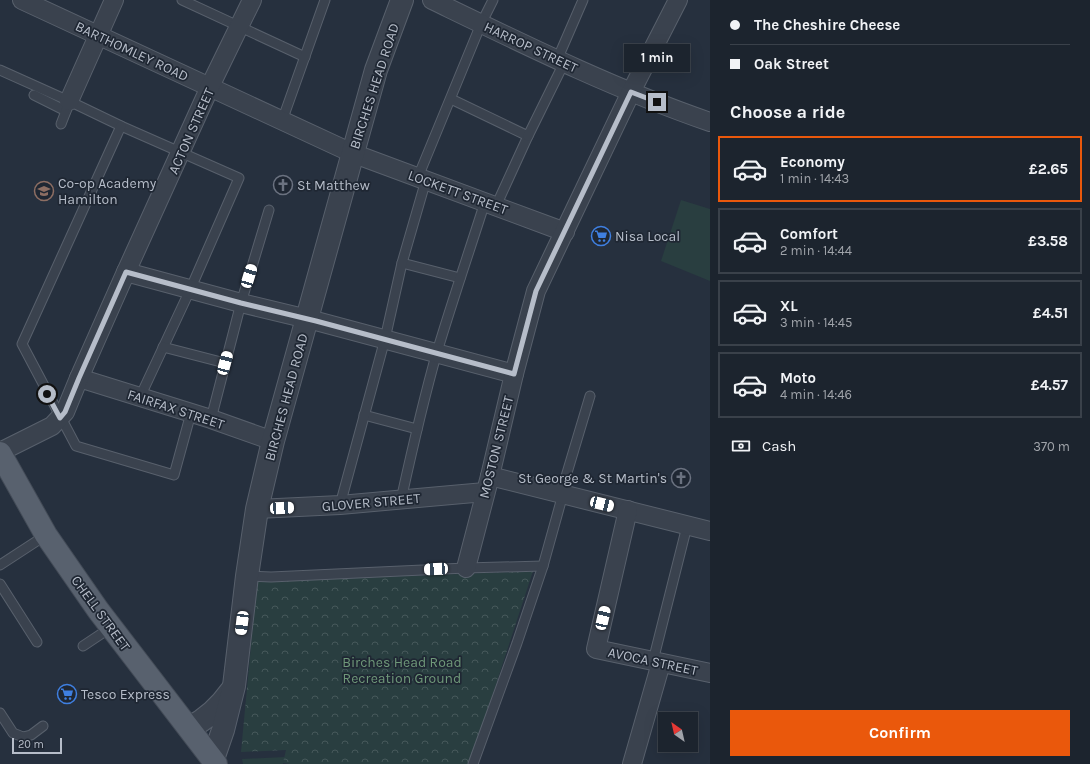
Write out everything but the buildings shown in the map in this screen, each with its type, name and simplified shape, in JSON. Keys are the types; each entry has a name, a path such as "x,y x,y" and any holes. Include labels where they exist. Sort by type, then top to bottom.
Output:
{"main road":[{"name":"CHELL STREET","path":"0,452 46,535 110,628 214,762"}],"street":[{"name":"BARTHOMLEY ROAD","path":"22,0 352,153"},
{"path":"68,106 114,0"},
{"name":"ACTON STREET","path":"0,452 52,426 65,412 126,272 252,0"},
{"name":"BIRCHES HEAD ROAD","path":"214,762 234,686 247,576 257,509 273,441 376,70 402,0"},
{"name":"HARROP STREET","path":"432,0 560,62 631,92 709,120"},
{"name":"MOSTON STREET","path":"466,568 536,291 631,92 678,0"},
{"name":"LOCKETT STREET","path":"352,153 564,232"},
{"path":"126,272 241,303 308,318 514,374"},
{"name":"FAIRFAX STREET","path":"79,378 211,419 273,441"},
{"name":"GLOVER STREET","path":"257,509 401,500 488,484 562,494 710,531"},
{"name":"AVOCA STREET","path":"628,510 596,649 710,673"},
{"path":"632,764 657,662"},
{"name":"BIRCHES HEAD ROAD","path":"189,728 206,719 214,712 234,686"}],"lane":[{"path":"182,0 305,57"},
{"path":"282,121 325,0"},
{"path":"340,505 385,339 422,179 451,99 481,24 493,0"},
{"path":"401,500 417,429 437,354 460,278 491,204 528,136 560,62 583,0"},
{"path":"0,70 68,106"},
{"path":"34,95 121,126 238,178 190,290 140,397"},
{"path":"451,99 528,136"},
{"path":"61,124 68,106"},
{"path":"121,126 22,344 76,446 174,475 191,413"},
{"path":"211,419 241,303 269,210"},
{"path":"402,263 460,278"},
{"path":"163,347 225,363"},
{"path":"473,764 543,566 590,396"},
{"path":"364,415 417,429"},
{"path":"657,662 687,526"},
{"path":"0,566 46,535"},
{"path":"247,576 271,577 543,566"},
{"path":"0,584 37,642"},
{"path":"83,646 110,628"},
{"path":"0,713 13,733 23,737 30,735 43,726"}],"green space":[{"path":"681,200 710,209 710,281 661,261"},
{"name":"Birches Head Road Recreation Ground","path":"533,571 470,764 290,764 283,763 286,750 241,752 257,582"},
{"path":"285,757 283,764 243,764 242,759"}],"place":[{"name":"St Matthew","path":"283,185"},
{"name":"Co-op Academy Hamilton","path":"44,191"},
{"name":"Nisa Local","path":"601,236"},
{"name":"St George & St Martin's","path":"681,478"},
{"name":"Tesco Express","path":"67,694"}],"route":[{"path":"47,394 60,418 65,412 126,272 514,374 536,291 631,92 657,102"}]}
